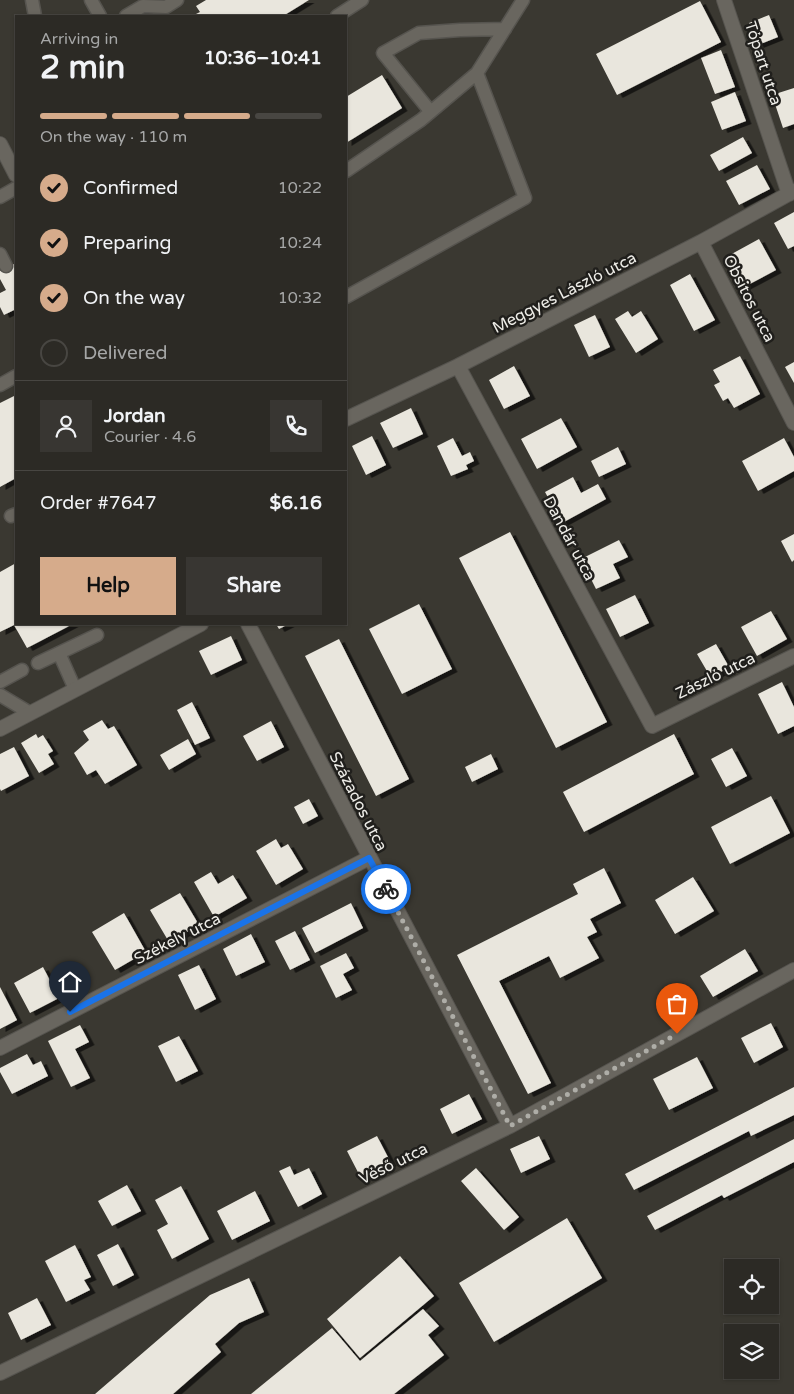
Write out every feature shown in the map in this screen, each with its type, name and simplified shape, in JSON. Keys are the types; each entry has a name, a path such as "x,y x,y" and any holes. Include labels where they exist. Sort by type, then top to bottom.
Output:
{"street":[{"name":"Tópart utca","path":"724,0 792,193"},
{"path":"0,144 15,173"},
{"name":"Meggyes László utca","path":"347,419 458,366 701,242 792,193"},
{"name":"Obsitos utca","path":"701,242 794,423"},
{"name":"Dandár utca","path":"458,366 652,726"},
{"path":"0,728 199,625"},
{"name":"Százados utca","path":"249,625 510,1126"},
{"name":"Zászló utca","path":"652,726 794,656"},
{"name":"Székely utca","path":"0,1048 369,858"},
{"name":"Véső utca","path":"0,1373 510,1126 794,970"}],"lane":[{"path":"32,0 35,15"},
{"path":"91,0 99,15"},
{"path":"128,15 143,6 166,7 177,0"},
{"path":"339,15 362,0"},
{"path":"347,170 421,120 477,73 523,0"},
{"path":"430,112 383,53 419,33 505,28"},
{"path":"347,296 525,198 477,73"},
{"path":"0,197 15,189"},
{"path":"0,254 6,266"},
{"path":"0,385 15,377"},
{"path":"38,663 96,635"},
{"path":"59,653 75,689"},
{"path":"0,682 22,670"},
{"path":"0,695 30,713"}],"building":[{"path":"206,0 309,0 285,15 194,15 200,12 196,6"},
{"path":"700,1 721,42 617,95 596,54"},
{"path":"769,15 778,37 758,45 749,23"},
{"path":"721,50 735,87 715,94 701,58"},
{"path":"382,75 402,108 347,142 347,96"},
{"path":"794,88 794,124 783,128 772,95"},
{"path":"735,92 746,121 722,130 711,102"},
{"path":"743,137 752,153 719,171 710,155"},
{"path":"757,165 770,189 739,205 726,181"},
{"path":"794,212 794,246 788,249 774,223"},
{"path":"759,239 776,270 744,287 728,256"},
{"path":"15,264 15,310 4,315 0,307 0,293 6,290 0,279 0,271"},
{"path":"690,274 715,320 694,331 670,285"},
{"path":"628,311 632,317 641,311 658,339 636,353 615,319"},
{"path":"595,315 610,347 589,357 574,325"},
{"path":"740,356 760,394 734,408 728,398 723,401 714,385 720,382 713,370"},
{"path":"794,362 794,383 785,367"},
{"path":"514,366 530,396 504,409 489,380"},
{"path":"15,396 15,479 0,487 0,403"},
{"path":"411,408 423,434 393,448 380,423"},
{"path":"561,418 577,447 537,469 521,439"},
{"path":"372,436 386,465 366,475 352,446"},
{"path":"453,438 462,456 470,452 474,461 466,465 468,469 451,476 437,446"},
{"path":"784,438 794,457 794,471 758,491 742,461"},
{"path":"618,447 626,464 599,477 591,461"},
{"path":"573,477 581,493 598,484 606,499 562,523 545,492"},
{"path":"510,532 607,722 556,748 459,558"},
{"path":"794,534 794,560 792,562 781,541"},
{"path":"619,540 628,557 613,564 620,578 596,589 581,559"},
{"path":"15,564 15,625 71,625 27,648 14,625 0,632 0,572"},
{"path":"635,595 649,623 620,637 606,609"},
{"path":"419,604 452,669 402,694 369,629"},
{"path":"771,611 787,639 757,656 741,627"},
{"path":"277,625 287,625 279,629"},
{"path":"231,636 242,660 211,675 199,651"},
{"path":"339,639 409,779 376,796 305,656"},
{"path":"716,644 729,667 711,678 697,654"},
{"path":"782,682 794,707 794,726 778,734 758,694"},
{"path":"192,702 210,738 195,745 177,710"},
{"path":"102,720 108,729 114,726 137,765 105,784 96,770 87,775 74,753 89,740 83,731"},
{"path":"271,721 284,747 257,761 243,736"},
{"path":"36,734 38,738 43,735 53,751 48,754 54,764 39,773 21,743"},
{"path":"674,734 694,774 584,832 563,792"},
{"path":"188,739 196,754 169,770 160,755"},
{"path":"14,747 29,776 1,791 0,754"},
{"path":"732,748 747,776 726,787 711,759"},
{"path":"491,754 498,769 472,782 465,767"},
{"path":"771,796 790,833 730,864 711,827"},
{"path":"309,799 318,816 303,824 294,807"},
{"path":"276,839 281,848 288,844 303,869 276,885 256,851"},
{"path":"604,868 621,903 590,919 597,932 587,937 599,958 560,978 549,956 499,981 551,1083 528,1094 457,955 578,894 573,884"},
{"path":"211,872 218,884 233,875 247,898 214,917 194,882"},
{"path":"693,877 714,911 675,934 655,900"},
{"path":"180,893 199,925 169,942 150,910"},
{"path":"351,903 363,928 315,953 302,928"},
{"path":"124,913 146,952 115,970 92,932"},
{"path":"295,931 310,960 290,970 275,941"},
{"path":"251,934 265,962 236,976 223,949"},
{"path":"745,949 758,971 713,997 700,976"},
{"path":"346,953 354,968 343,974 352,990 336,998 320,966"},
{"path":"199,965 216,999 195,1010 178,975"},
{"path":"43,967 59,998 30,1013 14,983"},
{"path":"0,987 17,1020 0,1029"},
{"path":"771,1023 783,1047 754,1063 741,1038"},
{"path":"80,1025 89,1042 75,1049 90,1078 71,1087 48,1041"},
{"path":"179,1036 198,1071 176,1082 158,1046"},
{"path":"27,1054 33,1065 41,1061 48,1076 12,1094 0,1072 0,1068"},
{"path":"697,1057 713,1088 669,1110 653,1079"},
{"path":"794,1087 794,1115 751,1136 749,1131 634,1190 625,1174"},
{"path":"469,1094 482,1119 452,1134 440,1109"},
{"path":"377,1136 391,1163 361,1178 347,1151"},
{"path":"539,1136 550,1159 521,1173 510,1149"},
{"path":"794,1139 794,1162 724,1198 722,1195 655,1230 647,1216"},
{"path":"290,1166 294,1175 309,1168 322,1194 298,1207 279,1171"},
{"path":"476,1168 519,1217 504,1230 461,1181"},
{"path":"127,1185 141,1211 112,1226 98,1201"},
{"path":"181,1186 209,1239 172,1259 157,1230 168,1224 155,1200"},
{"path":"255,1191 270,1221 232,1240 217,1211"},
{"path":"567,1218 602,1278 494,1342 459,1283"},
{"path":"118,1244 134,1275 113,1286 97,1255"},
{"path":"75,1245 91,1277 84,1280 90,1290 66,1302 45,1261"},
{"path":"400,1256 434,1296 360,1358 327,1319"},
{"path":"249,1278 264,1312 239,1323 215,1344 221,1352 173,1394 95,1394 210,1295"},
{"path":"37,1298 51,1325 21,1340 8,1313"},
{"path":"423,1309 439,1326 428,1335 444,1355 394,1394 251,1394 332,1328 360,1361"}],"way so far":[{"path":"386,889 510,1126 677,1034"}],"route":[{"path":"70,1012 369,858 386,889"}]}
